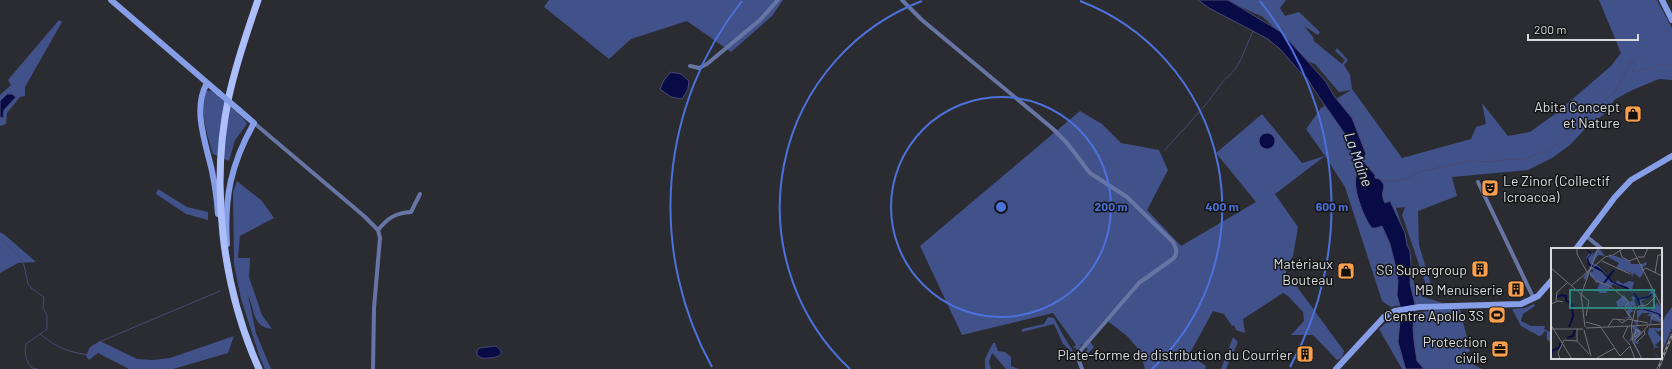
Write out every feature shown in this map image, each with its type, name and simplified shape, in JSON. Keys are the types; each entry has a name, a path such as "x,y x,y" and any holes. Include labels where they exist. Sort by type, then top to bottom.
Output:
{"main road":[{"path":"258,0 240,50 228,104 221,170 224,239 229,274 237,307 259,369"}],"street":[{"path":"111,0 364,216 378,230 380,245 374,308 373,369"},
{"path":"690,66 699,68 707,64 760,20 778,0"},
{"path":"902,0 922,20 1052,128 1067,143 1090,173 1127,197 1176,246 1177,254 1174,258 1139,283 1079,353 1078,361 1082,369"},
{"path":"1662,0 1672,20"},
{"path":"207,83 201,97 202,127 215,187 221,235 224,239"},
{"path":"225,249 227,244 226,202 231,179 239,153 254,123"},
{"path":"1577,248 1620,191 1631,180 1672,156"},
{"path":"1478,182 1534,299"},
{"path":"378,230 389,217 397,213 411,212 420,194"},
{"path":"1586,236 1601,248"},
{"path":"1336,369 1384,317 1395,311 1419,307 1516,304 1534,299 1542,293 1551,281"}],"shaded area":[{"path":"549,0 783,0 772,16 731,52 687,21 631,39 609,59 544,7"},
{"path":"1225,0 1286,0 1280,8 1285,16 1299,12 1320,32 1318,35 1304,26 1313,37 1314,41 1342,64 1345,60 1335,51 1337,48 1348,60 1344,65 1350,75 1352,89 1402,158 1471,139 1476,127 1486,124 1482,103 1508,136 1530,132 1555,114 1611,66 1621,53 1599,0 1657,0 1672,28 1672,80 1659,79 1630,91 1614,100 1607,112 1587,127 1570,145 1552,158 1528,170 1452,177 1457,196 1418,211 1419,245 1432,288 1427,288 1402,215 1405,207 1396,208 1403,229 1414,284 1423,297 1443,303 1400,305 1391,307 1382,301 1345,187 1306,129 1321,108 1351,90 1339,92 1315,64 1309,62 1263,17"},
{"path":"59,20 62,22 25,87 25,96 20,97 7,113 6,124 0,126 0,117 2,118 4,110 16,97 7,94 0,101 0,95 11,85 8,80"},
{"path":"206,91 212,91 243,118 247,124 235,140 229,161 213,154 206,131 203,106"},
{"path":"1080,111 1102,124 1121,143 1159,150 1168,170 1147,210 1181,246 1256,202 1216,153 1262,114 1302,163 1325,156 1275,194 1298,227 1293,256 1286,268 1286,279 1292,280 1344,351 1342,358 1337,360 1313,335 1291,335 1304,321 1303,312 1288,296 1283,293 1243,319 1245,333 1236,330 1234,325 1232,326 1224,314 1213,311 1189,355 1206,366 1205,369 1145,369 1140,351 1127,336 1105,319 1088,339 1094,347 1083,359 1081,357 1088,349 1082,344 1078,350 1073,347 1076,345 1053,313 962,335 920,246"},
{"path":"237,181 262,201 274,218 240,236 238,258 250,258 249,277 262,315 272,329 266,328 257,321 248,295 256,333 271,369 265,369 260,358 241,299 234,264 233,192"},
{"path":"158,189 187,207 208,212 208,220 186,214 156,194"},
{"path":"0,232 36,262 18,263 0,273"},
{"path":"1534,304 1535,306 1523,314 1521,321 1531,326 1545,326 1544,329 1551,332 1551,342 1547,339 1547,332 1545,331 1539,336 1521,326 1512,309 1525,308"},
{"path":"1672,307 1672,328 1662,352 1662,324 1667,313"},
{"path":"1444,308 1460,309 1470,351 1465,354 1468,362 1482,369 1402,369 1379,329 1395,315"},
{"path":"1048,317 1054,318 1073,351 1071,352 1063,344 1054,324 1022,332 1022,329 1044,324"},
{"path":"234,336 228,353 173,369 129,369 98,353 89,360 86,356 90,347 100,341 137,359 153,360 170,358"},
{"path":"1233,337 1238,342 1226,369 1221,369"},
{"path":"993,343 995,343 998,351 1005,352 1011,357 1011,366 1019,369 1006,369 992,353 989,362 991,369 985,369 985,359"}],"water":[{"name":"La Maine","path":"1198,0 1228,0 1281,32 1326,82 1334,96 1352,118 1366,154 1362,160 1375,175 1375,178 1380,179 1384,185 1383,198 1385,203 1390,201 1405,233 1407,245 1410,251 1410,283 1415,304 1413,328 1414,341 1417,361 1424,369 1406,369 1405,367 1398,342 1401,310 1397,295 1398,281 1390,244 1382,226 1372,228 1362,210 1357,194 1357,174 1347,137 1307,78 1280,49 1268,39 1209,8"},
{"path":"671,72 681,74 689,81 688,89 682,99 671,97 660,89 664,80"},
{"path":"7,94 12,94 16,97 4,110 3,118 0,117 0,101"},
{"path":"1267,133 1274,138 1275,141 1270,148 1267,149 1260,144 1259,141 1264,134"},
{"path":"496,346 500,350 500,355 489,358 481,358 477,355 479,348"}],"waterway":[{"path":"1165,150 1236,68 1253,31"},
{"name":"La Maine","path":"1377,178 1385,181 1399,181 1418,172 1470,161 1490,162 1508,159 1524,160 1533,155 1549,151 1578,122 1580,115 1599,105 1615,92 1631,61 1633,61 1636,66 1632,69 1636,72 1646,68 1653,69 1660,64 1672,66"},
{"path":"0,238 18,255 24,265 28,284 31,288 44,297 43,307 47,316 47,329 26,344 25,348 28,363 32,368 37,369"},
{"path":"40,334 63,349 89,355 99,342 220,291"}],"railway":[{"path":"1658,369 1672,335"}],"place":[{"name":"Abita Concept et Nature","path":"1633,114"},
{"name":"Le Zinor (Collectif Icroacoa)","path":"1490,188"},
{"name":"SG Supergroup","path":"1480,269"},
{"name":"Matériaux Bouteau","path":"1346,271"},
{"name":"MB Menuiserie","path":"1516,289"},
{"name":"Centre Apollo 3S","path":"1497,315"},
{"name":"Protection civile","path":"1500,349"},
{"name":"Plate-forme de distribution du Courrier","path":"1305,354"}]}
